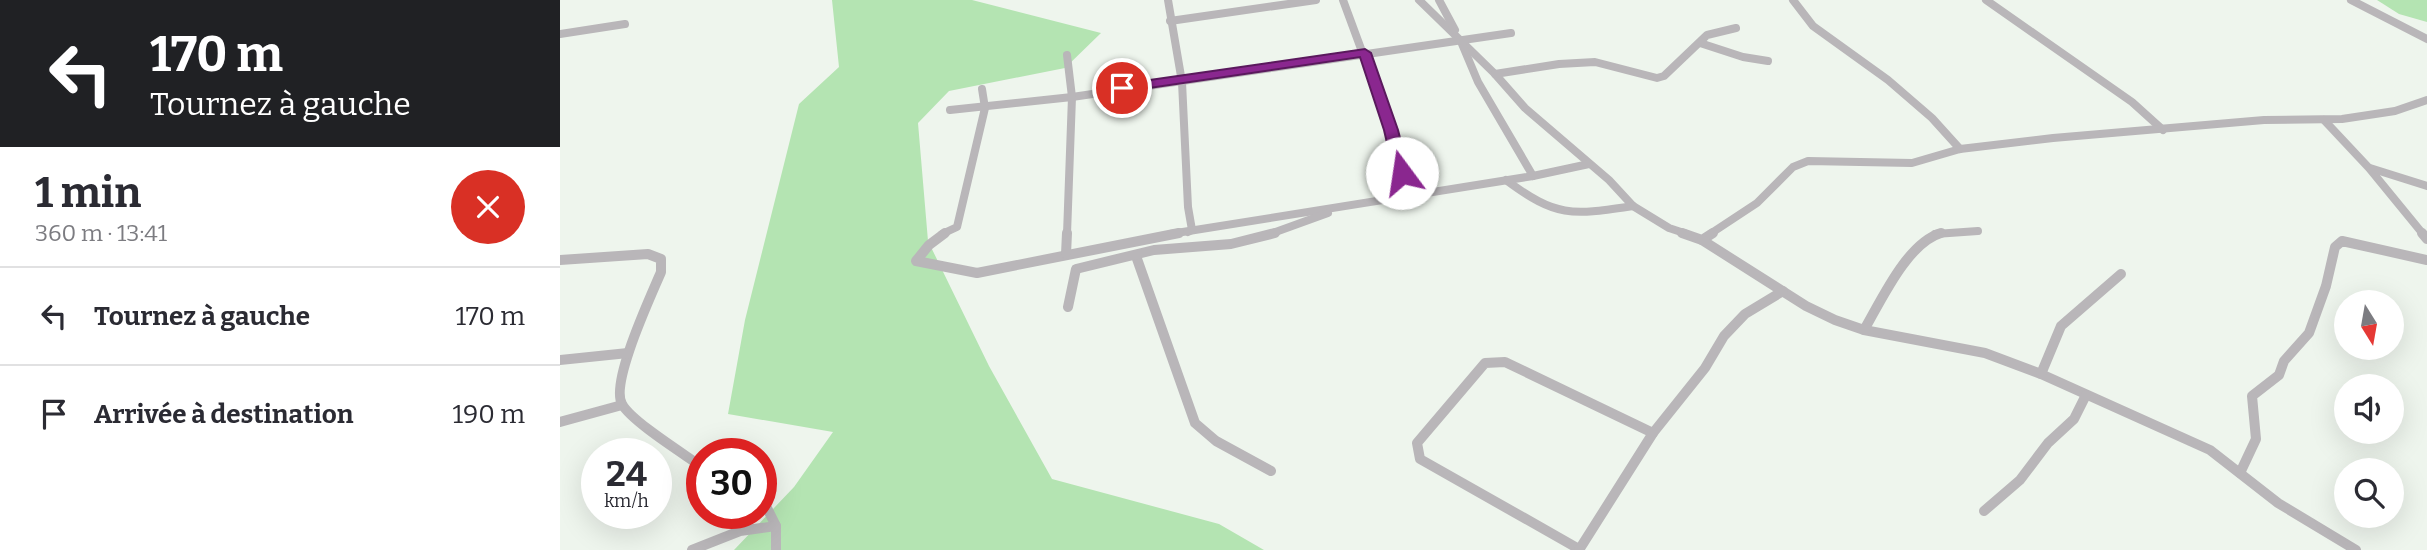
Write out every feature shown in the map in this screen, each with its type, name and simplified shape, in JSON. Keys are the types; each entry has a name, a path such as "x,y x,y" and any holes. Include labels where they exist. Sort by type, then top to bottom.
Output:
{"street":[{"path":"1168,0 1182,82 1188,207 1192,230"},
{"path":"1170,21 1316,0"},
{"path":"1343,0 1365,53 1391,130 1407,195"},
{"path":"1419,0 1495,74 1525,108 1609,180 1633,206 1649,217 1702,240 1806,306 1864,330 1958,346 2041,374 2210,450 2277,503 2356,550"},
{"path":"1439,0 1460,39 1478,82 1533,176"},
{"path":"1793,0 1814,26 1882,75 1932,118 1960,149"},
{"path":"1986,0 2132,102 2163,130"},
{"path":"2351,0 2427,39"},
{"path":"560,34 625,24"},
{"path":"1495,74 1595,62 1657,78 1664,76 1713,32 1736,28"},
{"path":"950,110 985,108 1182,82 1511,33"},
{"path":"1700,43 1743,57 1768,61"},
{"path":"1066,254 1072,97 1068,55"},
{"path":"982,89 985,108 957,227 940,234 924,248 916,261 977,273 1192,230 1533,176 1589,164"},
{"path":"1702,240 1757,203 1793,167 1808,162 1912,163 1960,149 2053,138 2264,120 2324,120 2395,111 2427,100"},
{"path":"2324,120 2369,168 2427,239"},
{"path":"2369,168 2427,186"},
{"path":"1506,180 1529,198 1555,212 1571,215 1633,206"},
{"path":"1068,307 1076,269 1154,250 1231,244 1258,239 1333,212 1407,195"},
{"path":"1607,210 1649,217"},
{"path":"1154,250 1173,236 1192,230"},
{"path":"1864,330 1915,251 1930,237 1952,230 1978,231"},
{"path":"2240,473 2256,439 2252,396 2279,375 2284,361 2309,333 2326,286 2334,247 2342,242 2427,260"},
{"path":"560,260 648,254 661,259 659,279 645,306 628,353 618,393 622,405 686,455"},
{"path":"1136,256 1195,424 1216,441 1271,471"},
{"path":"2041,374 2060,326 2122,274"},
{"path":"1653,433 1496,360 1485,363 1417,443 1420,459 1579,550 1653,433 1705,369 1724,336 1745,314 1783,291"},
{"path":"560,360 628,353"},
{"path":"1984,511 2020,480 2048,443 2074,419 2086,395"},
{"path":"560,422 622,405"},
{"path":"692,550 740,531 754,529"},
{"path":"776,529 776,550"}],"green space":[{"path":"832,0 972,0 1101,33 1065,68 949,91 918,123 928,241 989,366 1052,479 1219,524 1264,550 734,550 754,529 777,529 777,505 794,487 833,432 728,414 745,320 799,104 839,67"},
{"path":"2377,0 2427,0 2427,22 2399,14"}],"route":[{"path":"1122,88 1182,82 1365,53 1391,130 1402,173"}]}
